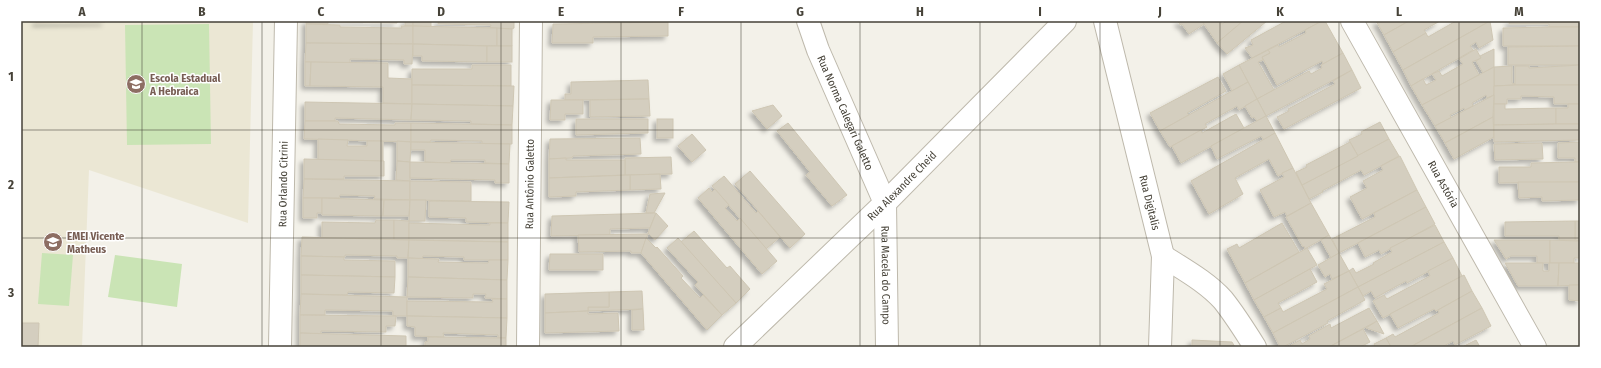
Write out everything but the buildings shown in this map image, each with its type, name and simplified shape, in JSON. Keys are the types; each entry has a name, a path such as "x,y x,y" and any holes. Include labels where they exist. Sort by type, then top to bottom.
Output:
{"street":[{"name":"Rua Orlando Citrini","path":"280,347 286,21"},
{"name":"Rua Antônio Galetto","path":"528,347 532,21"},
{"name":"Rua Norma Calegari Galetto","path":"808,21 818,50 885,203"},
{"name":"Rua Alexandre Cheid","path":"735,347 885,203 1065,21"},
{"name":"Rua Digitalis","path":"1106,21 1163,256 1160,347"},
{"name":"Rua Astória","path":"1352,21 1535,347"},
{"name":"Rua Macela do Campo","path":"885,203 887,347"},
{"path":"1163,256 1198,279 1222,299 1243,327 1255,347"}],"shaded area":[{"name":"Escola Estadual A Hebraica","path":"21,21 253,21 248,223 89,170 82,347 21,347"}],"green space":[{"path":"209,24 211,144 127,145 125,25"},
{"path":"42,253 73,255 69,306 38,304"},
{"path":"115,255 182,264 177,307 108,297"}],"place":[{"name":"Escola Estadual A Hebraica","path":"136,84"},
{"name":"EMEI Vicente Matheus","path":"53,242"}]}
